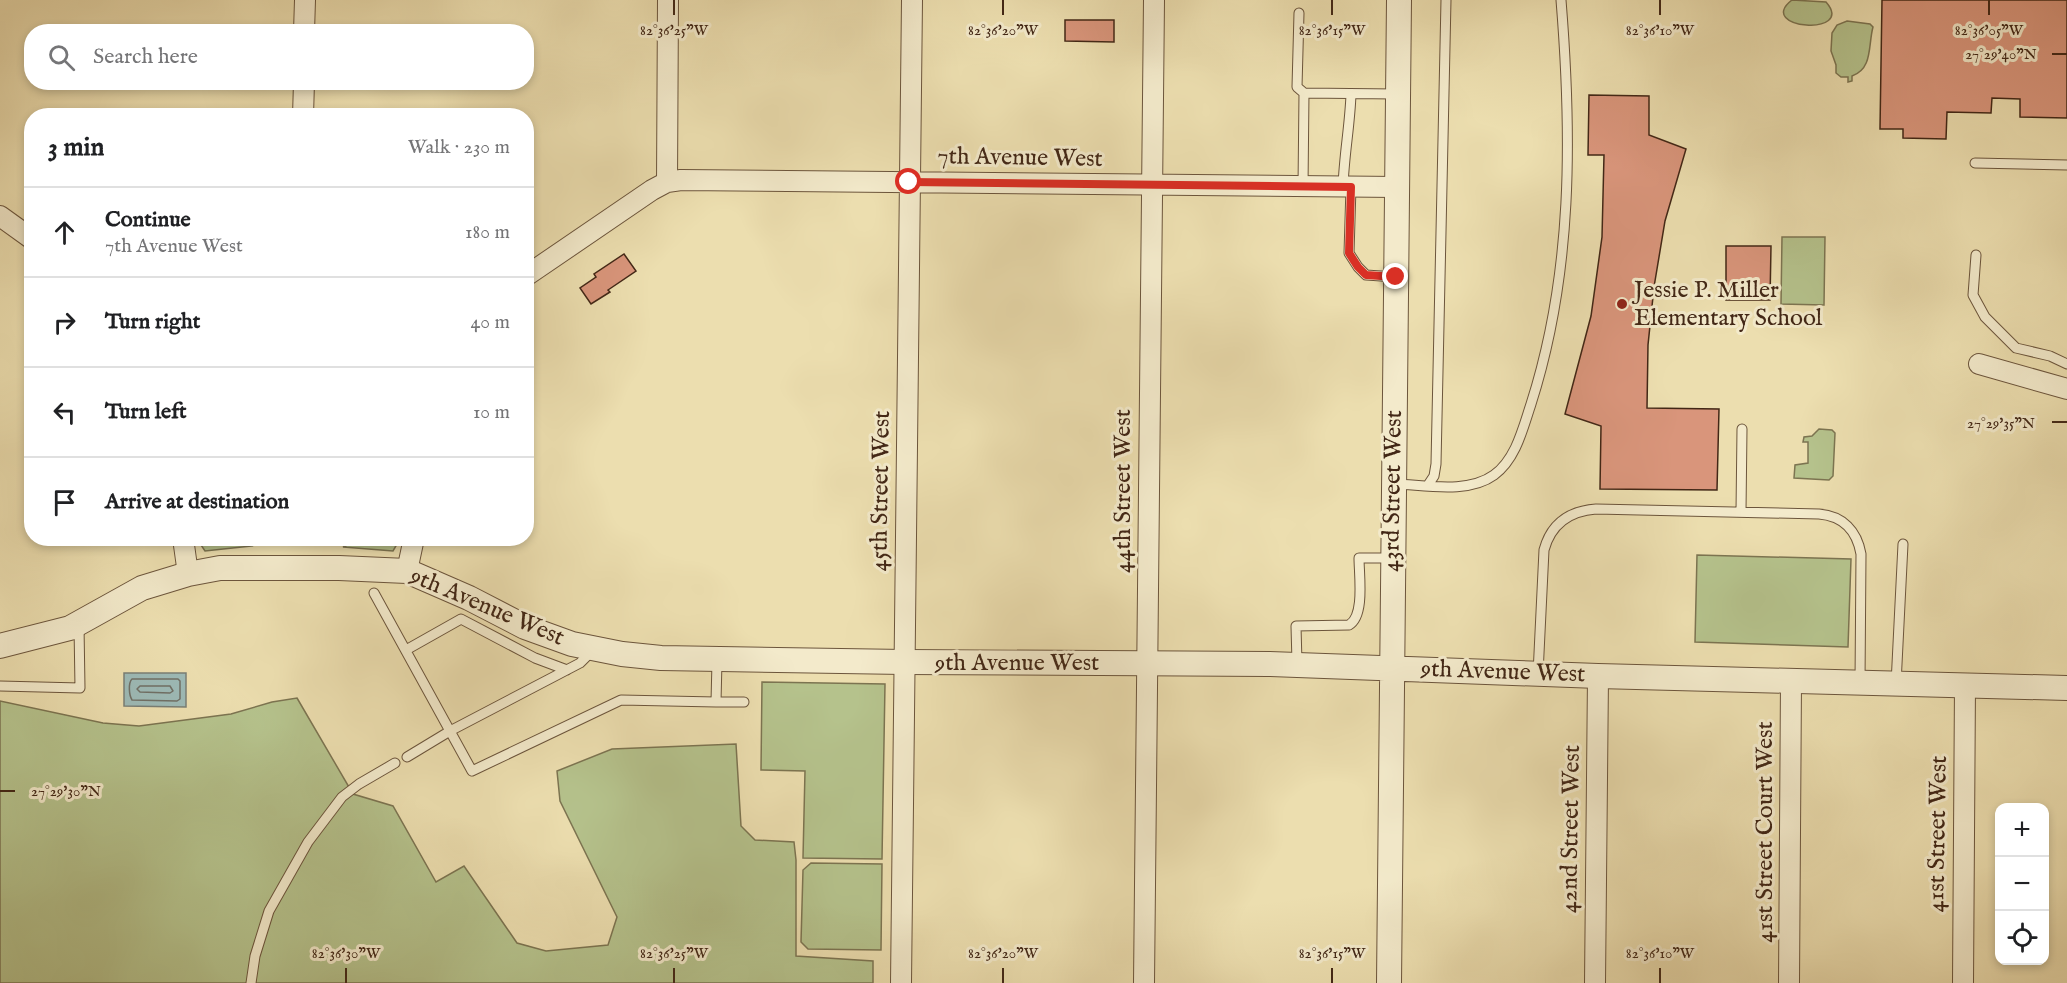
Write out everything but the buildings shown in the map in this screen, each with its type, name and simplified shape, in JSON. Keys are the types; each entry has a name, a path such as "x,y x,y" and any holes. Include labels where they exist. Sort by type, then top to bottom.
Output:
{"street":[{"path":"304,0 304,24"},
{"path":"667,182 669,0"},
{"name":"45th Street West","path":"902,983 912,0"},
{"name":"44th Street West","path":"1144,983 1154,0"},
{"name":"43rd Street West","path":"1389,983 1400,0"},
{"path":"303,108 304,90"},
{"name":"7th Avenue West","path":"534,270 651,190 667,182 681,180 1397,188"},
{"path":"0,216 24,233"},
{"path":"1979,364 2067,389"},
{"path":"184,546 188,574"},
{"path":"407,571 412,546"},
{"name":"9th Avenue West","path":"0,646 70,628 142,588 188,574 220,568 339,568 407,571 469,598 525,627 572,644 641,656 904,662 1297,665 1598,676 2067,688"},
{"name":"42nd Street West","path":"1595,983 1598,676"},
{"name":"41st Street Court West","path":"1789,983 1791,681"},
{"name":"41st Street West","path":"1963,983 1965,686"}],"lane":[{"path":"1428,485 1434,476 1436,464 1446,0"},
{"path":"1394,484 1453,486 1476,483 1494,475 1506,463 1522,429 1546,353 1560,281 1566,228 1567,95 1561,0"},
{"path":"1299,13 1297,87 1304,93 1398,94"},
{"path":"1303,187 1304,93"},
{"path":"1351,94 1350,127 1344,161 1349,253 1366,275 1396,277"},
{"path":"1976,163 2067,165"},
{"path":"1976,255 1973,295 1985,317 2016,348 2050,356 2067,364"},
{"path":"1741,512 1742,429"},
{"path":"1539,674 1544,550 1549,535 1562,521 1576,512 1596,509 1741,512 1829,515 1843,522 1855,534 1862,554 1860,682"},
{"path":"1896,684 1903,544"},
{"path":"1297,665 1296,626 1348,625 1353,622 1359,612 1359,558 1393,558"},
{"path":"374,593 472,771 621,700 744,702"},
{"path":"406,650 461,619 535,658 567,669"},
{"path":"0,686 80,688 79,623"},
{"path":"407,757 450,730 580,663 594,649"},
{"path":"716,702 717,659"},
{"path":"251,983 255,956 269,911 308,842 342,797 359,784 395,764"}],"green space":[{"path":"1792,0 1826,2 1832,13 1828,21 1819,24 1794,23 1786,17 1784,10"},
{"path":"1847,21 1870,24 1873,27 1867,62 1859,73 1852,76 1852,81 1848,82 1848,77 1841,77 1836,73 1831,51 1832,33 1837,25"},
{"path":"1782,237 1825,237 1824,305 1781,304"},
{"path":"1819,429 1832,430 1835,433 1833,476 1829,480 1794,478 1795,465 1808,463 1808,442 1803,442 1804,437 1812,436"},
{"path":"202,546 251,546 205,551"},
{"path":"345,546 396,546 393,551 343,547"},
{"path":"1697,555 1851,559 1848,647 1695,642"},
{"path":"762,682 885,684 882,859 803,858 805,771 761,770"},
{"path":"297,698 353,794 393,806 436,882 464,866 517,943 546,951 608,945 617,917 560,801 557,771 612,749 736,744 741,826 755,840 794,842 796,956 873,961 873,983 0,983 0,701 103,723 139,726 231,714 272,702"},
{"path":"811,863 882,864 881,950 808,949 801,942 803,870"}],"water":[{"path":"124,673 186,673 186,707 124,706"}],"place":[{"name":"Jessie P. Miller Elementary School","path":"1622,304"}],"route":[{"path":"909,182 1351,187 1349,253 1366,275 1396,277"}]}
